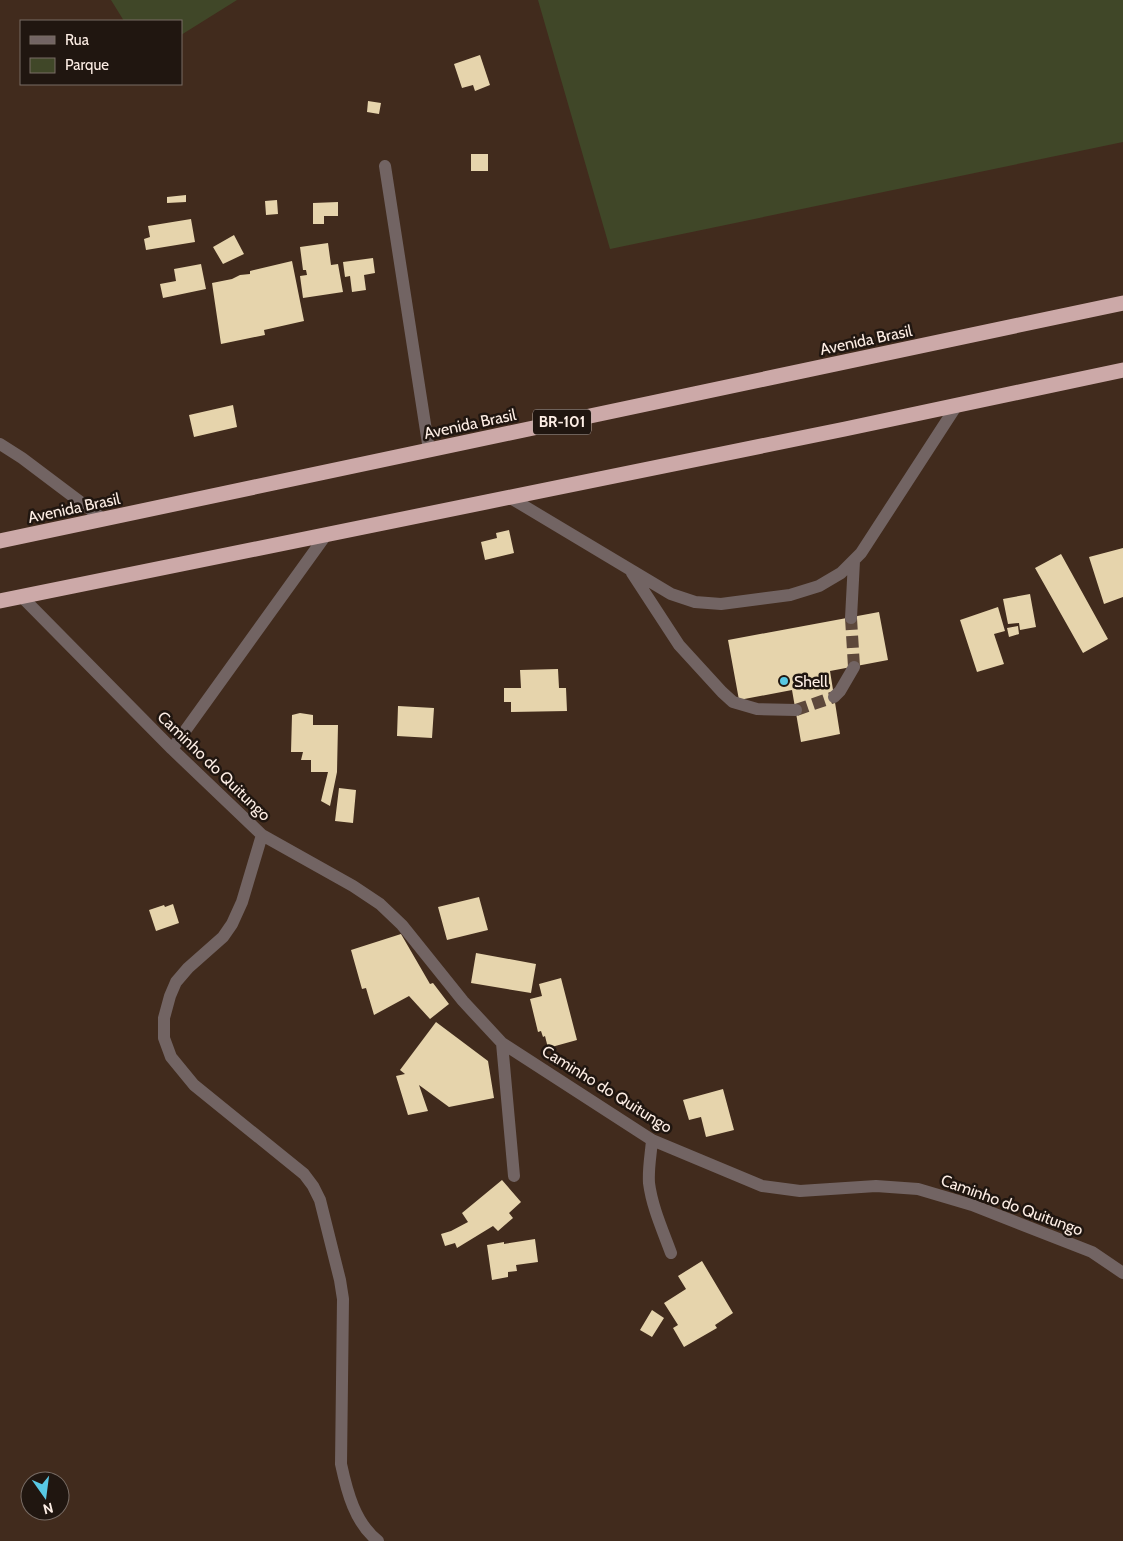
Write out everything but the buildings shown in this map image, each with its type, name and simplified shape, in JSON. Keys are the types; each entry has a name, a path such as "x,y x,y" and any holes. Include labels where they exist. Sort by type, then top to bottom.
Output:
{"highway":[{"name":"Avenida Brasil","path":"0,541 1123,303"},
{"path":"0,601 1123,370"}],"street":[{"path":"385,166 429,450"},
{"path":"509,497 671,594 695,602 721,604 790,595 819,586 841,573 861,554 957,405"},
{"path":"0,444 22,458 103,520"},
{"path":"172,749 326,535"},
{"path":"852,618 854,561"},
{"path":"629,569 679,645 733,702 757,709 796,710"},
{"name":"Caminho do Quitungo","path":"22,597 172,749 262,835 353,886 380,904 402,925 463,1002 502,1043 652,1140 762,1186 800,1191 876,1186 918,1189 972,1205 1092,1252 1123,1273"},
{"path":"834,697 840,691 854,667"},
{"path":"262,835 242,902 232,924 223,937 188,968 176,982 164,1018 164,1038 171,1056 194,1084 304,1174 320,1200 343,1299 341,1464 346,1489 358,1516 370,1535 378,1541"},
{"path":"502,1043 514,1176"},
{"path":"652,1140 649,1182 671,1253"}],"green space":[{"path":"111,0 237,0 182,34 182,20 123,20"},
{"path":"538,0 1123,0 1123,142 610,249"}],"tunnel":[{"path":"851,618 854,667"},
{"path":"796,710 834,697"}],"place":[{"name":"Shell","path":"784,681"}]}
